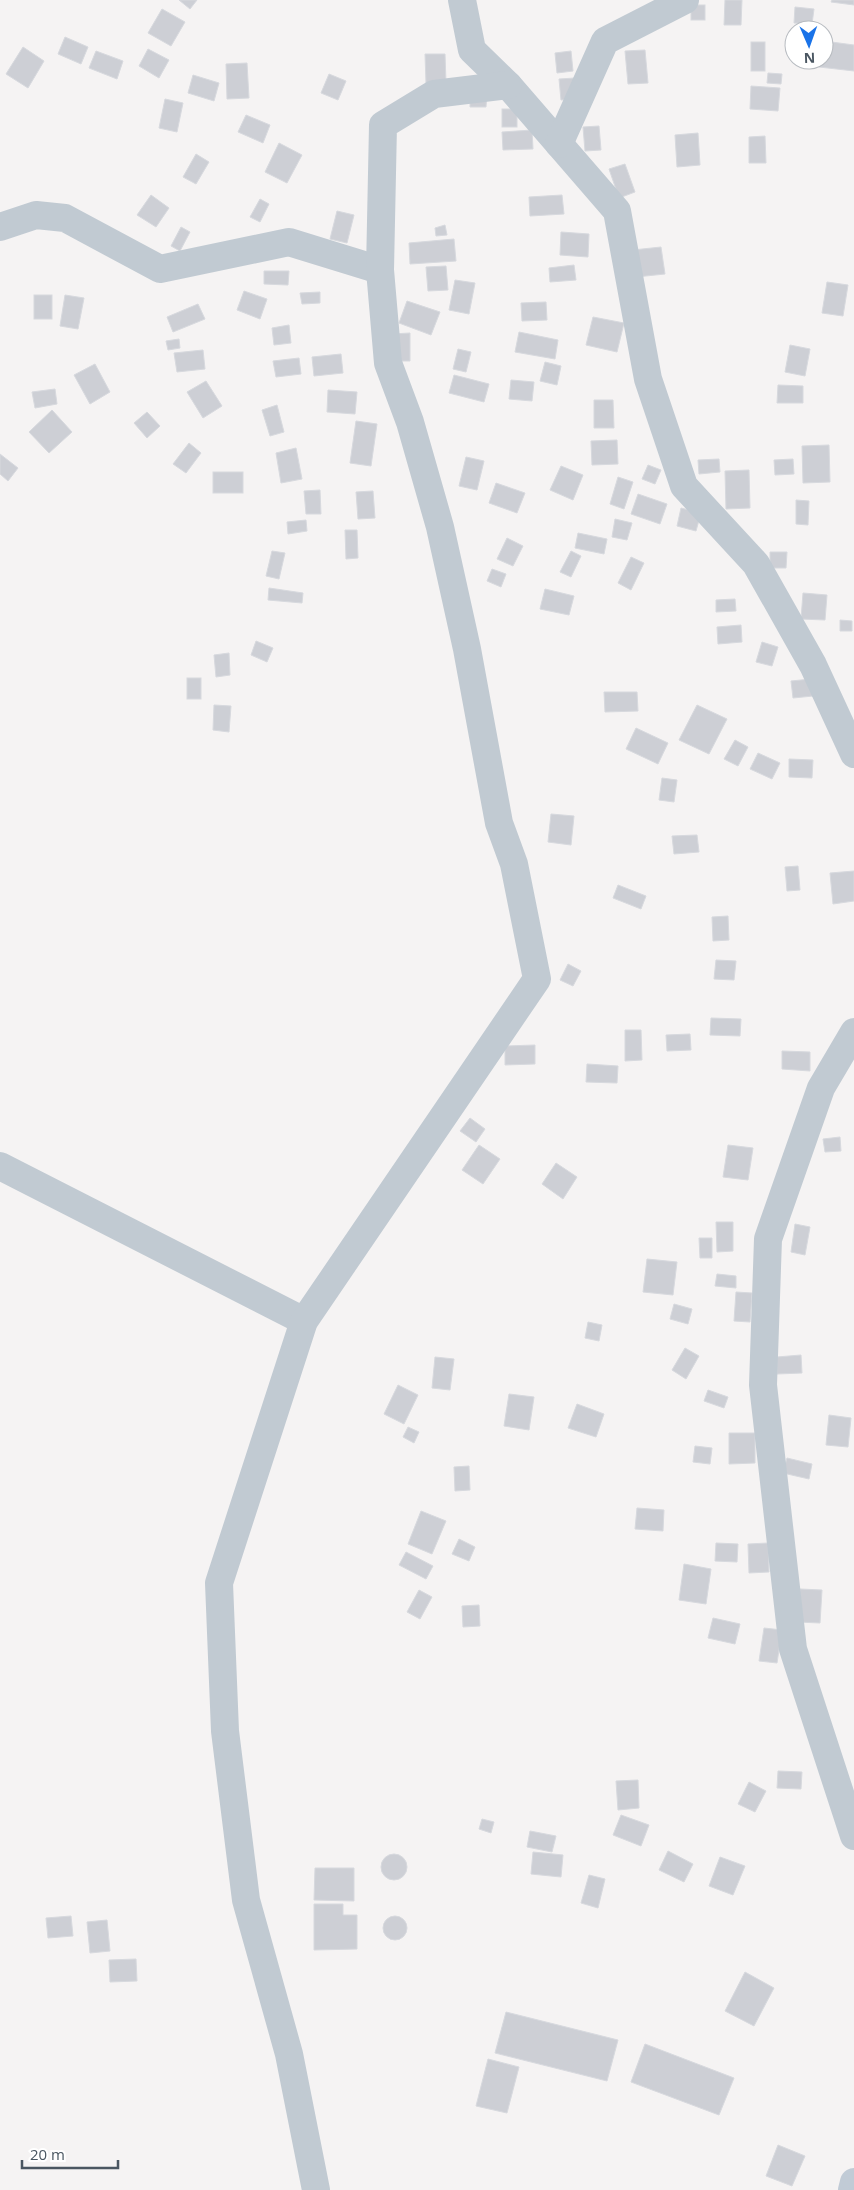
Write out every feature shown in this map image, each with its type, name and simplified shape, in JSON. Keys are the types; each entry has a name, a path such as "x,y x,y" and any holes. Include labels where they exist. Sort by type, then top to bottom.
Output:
{"main road":[{"path":"852,2190 854,2182"}],"street":[{"path":"462,0 472,50 508,85 617,211 648,379 684,486 756,564 813,665 854,754"},
{"path":"558,144 605,41 685,0"},
{"path":"316,2190 289,2054 246,1900 225,1730 219,1583 304,1321 538,979 514,864 499,823 467,649 440,527 410,422 388,363 380,270 383,125 434,94 508,85"},
{"path":"0,227 36,215 65,218 160,269 289,242 380,270"},
{"path":"854,1032 821,1088 768,1239 763,1385 793,1649 854,1836"},
{"path":"0,1166 304,1321"}],"building":[{"path":"179,0 197,0 190,9"},
{"path":"725,0 742,0 741,25 724,25"},
{"path":"832,0 854,0 854,5 831,2"},
{"path":"691,5 705,5 705,20 691,20"},
{"path":"795,7 814,9 813,20 794,20"},
{"path":"162,9 185,22 171,46 148,33"},
{"path":"65,37 88,47 81,64 58,54"},
{"path":"751,42 765,42 765,71 751,71"},
{"path":"834,42 854,45 854,71 834,69"},
{"path":"23,47 44,61 28,88 6,74"},
{"path":"148,49 169,60 159,78 139,66"},
{"path":"645,50 648,83 628,84 625,51"},
{"path":"96,51 123,61 117,79 89,68"},
{"path":"571,51 573,71 557,73 555,53"},
{"path":"425,54 445,54 446,83 426,83"},
{"path":"247,63 249,98 227,99 226,64"},
{"path":"768,73 782,74 781,84 767,83"},
{"path":"329,74 346,81 338,100 321,93"},
{"path":"193,75 219,83 214,101 188,93"},
{"path":"575,78 576,99 561,100 559,79"},
{"path":"751,86 780,88 778,111 750,109"},
{"path":"470,94 487,94 486,107 470,107"},
{"path":"165,99 183,103 177,132 159,128"},
{"path":"502,109 517,109 517,127 502,127"},
{"path":"246,115 270,125 263,143 238,132"},
{"path":"599,126 601,150 585,151 583,127"},
{"path":"532,130 533,149 503,150 502,132"},
{"path":"698,133 700,165 677,167 675,135"},
{"path":"765,136 766,163 749,163 749,137"},
{"path":"279,143 302,155 287,183 265,172"},
{"path":"196,154 209,162 196,184 183,177"},
{"path":"625,164 635,192 619,198 609,169"},
{"path":"151,195 169,208 156,227 137,215"},
{"path":"562,195 564,214 530,216 529,197"},
{"path":"260,199 269,204 260,222 250,217"},
{"path":"337,211 354,215 347,243 330,239"},
{"path":"445,225 447,235 436,236 435,228"},
{"path":"181,227 190,232 180,251 171,246"},
{"path":"561,232 589,234 588,257 560,255"},
{"path":"454,239 456,261 410,264 409,243"},
{"path":"661,247 665,274 636,277 633,250"},
{"path":"574,265 576,280 550,282 549,268"},
{"path":"446,266 448,290 428,291 426,267"},
{"path":"264,271 289,271 288,285 264,284"},
{"path":"455,280 475,283 469,314 449,310"},
{"path":"827,282 848,285 843,316 822,313"},
{"path":"244,291 267,299 260,319 237,310"},
{"path":"320,292 320,303 302,304 300,293"},
{"path":"34,295 52,295 52,319 34,319"},
{"path":"65,295 84,298 78,329 60,326"},
{"path":"407,301 440,312 431,335 399,323"},
{"path":"546,302 547,320 522,321 521,303"},
{"path":"198,304 205,319 173,332 167,317"},
{"path":"593,317 624,323 617,352 586,345"},
{"path":"289,325 291,343 274,345 272,328"},
{"path":"519,332 558,340 555,359 515,352"},
{"path":"410,333 410,361 392,361 392,334"},
{"path":"179,339 180,348 168,350 166,341"},
{"path":"790,345 810,349 805,376 785,372"},
{"path":"458,349 471,352 466,372 453,369"},
{"path":"203,350 205,369 177,372 174,353"},
{"path":"341,354 343,373 314,376 312,357"},
{"path":"299,358 301,374 276,377 273,361"},
{"path":"545,362 561,366 557,385 540,381"},
{"path":"95,364 110,392 90,404 74,375"},
{"path":"454,375 489,384 484,402 449,393"},
{"path":"511,380 534,382 532,401 509,399"},
{"path":"206,381 222,406 203,418 187,392"},
{"path":"778,385 803,386 803,403 777,403"},
{"path":"55,389 57,404 35,408 32,392"},
{"path":"328,390 357,392 355,414 327,412"},
{"path":"594,400 613,400 614,428 594,428"},
{"path":"277,405 284,432 270,436 262,410"},
{"path":"52,410 72,432 49,453 29,432"},
{"path":"147,412 160,426 147,438 134,423"},
{"path":"356,421 377,424 371,466 350,463"},
{"path":"617,440 618,464 592,465 591,441"},
{"path":"189,443 201,453 186,473 173,464"},
{"path":"829,445 830,482 803,483 802,446"},
{"path":"296,448 302,479 281,483 276,453"},
{"path":"0,454 18,468 8,481 0,474"},
{"path":"466,457 484,461 477,490 459,486"},
{"path":"719,459 720,472 699,474 698,460"},
{"path":"793,459 794,474 775,475 774,460"},
{"path":"648,465 661,470 655,484 642,479"},
{"path":"561,466 583,475 573,500 550,490"},
{"path":"749,470 750,508 726,509 725,471"},
{"path":"213,472 243,472 243,493 213,493"},
{"path":"618,477 633,482 624,509 610,504"},
{"path":"496,483 525,493 517,513 489,503"},
{"path":"320,490 321,514 306,514 304,491"},
{"path":"373,491 375,518 358,519 356,492"},
{"path":"638,494 667,504 660,524 631,514"},
{"path":"796,500 809,501 808,525 796,524"},
{"path":"681,508 701,513 696,531 677,526"},
{"path":"615,519 632,523 627,540 612,537"},
{"path":"306,520 307,531 288,534 287,522"},
{"path":"345,530 357,530 358,558 346,559"},
{"path":"578,533 607,539 604,554 575,548"},
{"path":"507,538 523,546 513,566 497,559"},
{"path":"272,551 285,553 279,579 266,576"},
{"path":"571,551 581,556 571,577 560,572"},
{"path":"770,552 787,552 786,568 770,568"},
{"path":"631,557 644,563 631,590 618,583"},
{"path":"492,569 506,574 501,587 487,581"},
{"path":"269,588 303,593 302,603 268,600"},
{"path":"545,589 574,596 569,615 540,609"},
{"path":"803,593 827,595 825,620 801,619"},
{"path":"735,599 736,611 716,612 716,600"},
{"path":"840,620 852,621 852,631 840,631"},
{"path":"741,625 742,642 718,644 717,627"},
{"path":"256,641 273,648 267,662 251,655"},
{"path":"762,642 778,647 772,666 756,662"},
{"path":"229,653 230,675 216,677 214,655"},
{"path":"187,678 201,678 201,699 187,699"},
{"path":"811,679 813,696 793,698 791,681"},
{"path":"604,692 637,692 638,711 605,712"},
{"path":"214,705 231,706 229,732 213,730"},
{"path":"697,705 727,719 709,754 679,740"},
{"path":"636,728 668,743 658,764 626,749"},
{"path":"735,740 748,747 738,766 724,759"},
{"path":"758,753 780,763 772,779 750,769"},
{"path":"789,759 813,760 812,778 789,777"},
{"path":"662,778 677,780 674,802 659,800"},
{"path":"551,814 574,816 571,845 548,842"},
{"path":"697,835 699,852 674,854 672,836"},
{"path":"798,866 800,890 787,891 785,867"},
{"path":"854,871 854,901 833,904 830,873"},
{"path":"618,885 646,896 641,909 613,898"},
{"path":"728,916 729,940 713,941 712,917"},
{"path":"716,960 736,961 734,980 714,979"},
{"path":"568,964 581,971 573,986 560,980"},
{"path":"711,1018 741,1019 740,1036 710,1035"},
{"path":"625,1030 641,1030 642,1060 625,1061"},
{"path":"690,1034 691,1050 667,1051 666,1035"},
{"path":"535,1045 535,1064 505,1065 505,1046"},
{"path":"782,1051 810,1052 810,1071 782,1069"},
{"path":"587,1064 618,1066 617,1083 586,1082"},
{"path":"470,1118 485,1129 476,1142 460,1131"},
{"path":"840,1137 841,1151 825,1152 823,1139"},
{"path":"479,1145 500,1159 483,1184 462,1170"},
{"path":"728,1145 753,1148 748,1180 723,1177"},
{"path":"556,1163 577,1177 563,1199 542,1184"},
{"path":"716,1222 733,1222 733,1251 717,1252"},
{"path":"795,1224 810,1227 805,1255 791,1252"},
{"path":"699,1238 712,1238 712,1258 700,1258"},
{"path":"647,1259 677,1262 673,1295 643,1292"},
{"path":"717,1274 736,1276 736,1288 715,1286"},
{"path":"736,1292 752,1293 750,1322 734,1321"},
{"path":"674,1304 692,1309 688,1324 670,1319"},
{"path":"588,1322 602,1325 599,1341 585,1338"},
{"path":"685,1348 699,1356 686,1379 672,1370"},
{"path":"801,1355 802,1373 777,1374 777,1357"},
{"path":"435,1357 454,1359 450,1390 432,1388"},
{"path":"398,1385 418,1395 404,1424 384,1414"},
{"path":"708,1390 728,1397 724,1408 704,1401"},
{"path":"509,1394 534,1397 529,1430 504,1426"},
{"path":"577,1404 604,1414 596,1437 568,1428"},
{"path":"829,1415 851,1418 848,1447 826,1445"},
{"path":"408,1427 419,1432 414,1443 403,1437"},
{"path":"729,1433 755,1433 755,1463 729,1464"},
{"path":"695,1446 712,1448 710,1464 693,1462"},
{"path":"787,1458 812,1464 809,1479 783,1473"},
{"path":"469,1466 470,1490 455,1491 454,1467"},
{"path":"637,1508 664,1510 663,1531 635,1529"},
{"path":"421,1511 446,1521 432,1554 408,1544"},
{"path":"459,1539 475,1547 469,1561 452,1554"},
{"path":"716,1543 738,1544 737,1562 715,1561"},
{"path":"768,1543 769,1572 749,1573 748,1544"},
{"path":"406,1552 433,1566 426,1579 399,1565"},
{"path":"684,1564 711,1569 706,1604 679,1600"},
{"path":"800,1589 822,1590 820,1623 798,1622"},
{"path":"419,1590 432,1597 420,1619 407,1612"},
{"path":"479,1605 480,1626 463,1627 462,1606"},
{"path":"713,1618 740,1624 735,1644 708,1638"},
{"path":"764,1628 782,1630 777,1663 759,1661"},
{"path":"778,1771 802,1772 801,1789 777,1788"},
{"path":"638,1780 639,1808 618,1810 616,1781"},
{"path":"749,1782 766,1791 755,1812 738,1804"},
{"path":"621,1815 649,1825 641,1846 613,1835"},
{"path":"482,1819 494,1822 491,1833 479,1829"},
{"path":"530,1831 556,1836 552,1852 527,1847"},
{"path":"668,1851 693,1864 684,1882 659,1870"},
{"path":"533,1852 563,1855 561,1877 531,1874"},
{"path":"394,1854 403,1858 407,1867 403,1876 394,1880 385,1876 381,1867 385,1858"},
{"path":"720,1857 745,1866 733,1895 709,1886"},
{"path":"315,1868 354,1868 354,1901 314,1900"},
{"path":"589,1875 605,1879 598,1908 581,1903"},
{"path":"314,1904 343,1904 343,1915 357,1915 357,1949 314,1950"},
{"path":"71,1916 73,1936 48,1938 46,1918"},
{"path":"390,1916 400,1916 407,1923 407,1933 400,1940 390,1940 383,1933 383,1923"},
{"path":"107,1920 110,1951 90,1953 87,1922"},
{"path":"136,1959 137,1981 110,1982 109,1960"},
{"path":"745,1972 774,1988 754,2026 725,2011"},
{"path":"506,2012 618,2040 607,2081 495,2053"},
{"path":"645,2044 734,2078 719,2115 631,2082"},
{"path":"488,2059 519,2067 507,2113 476,2106"},
{"path":"778,2145 805,2156 792,2186 766,2176"}]}
